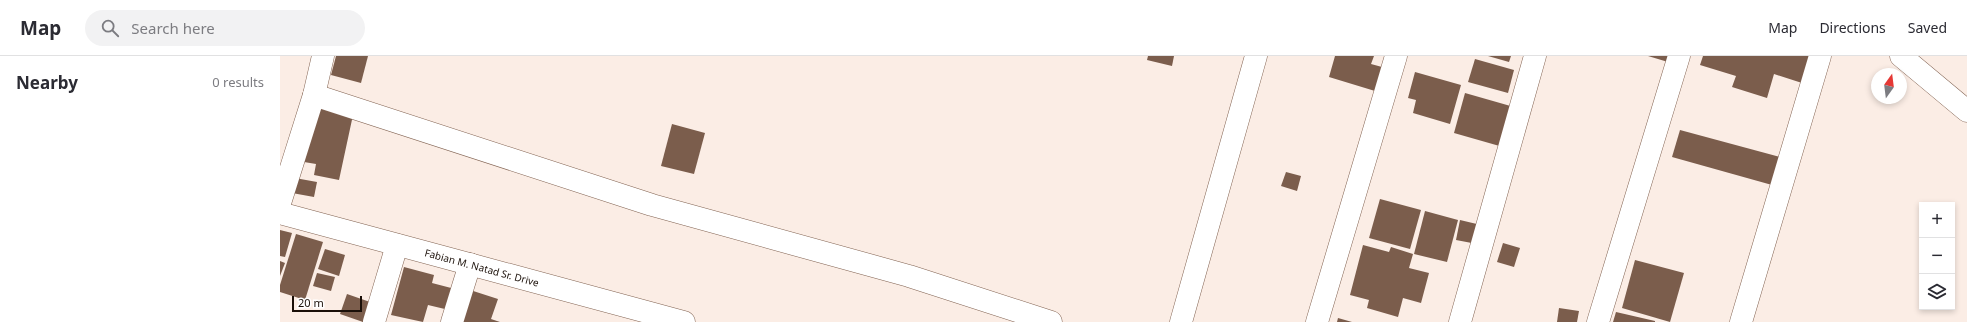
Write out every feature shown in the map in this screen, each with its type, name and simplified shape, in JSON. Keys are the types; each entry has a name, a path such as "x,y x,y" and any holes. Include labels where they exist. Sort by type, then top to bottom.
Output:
{"street":[{"path":"280,203 314,95 323,56"},
{"path":"1181,322 1256,56"},
{"path":"1317,322 1396,56"},
{"path":"1460,322 1535,56"},
{"path":"1598,322 1679,56"},
{"path":"1741,322 1820,56"},
{"path":"1901,56 1967,111"},
{"path":"314,95 652,205 910,276 1051,322"},
{"name":"Fabian M. Natad Sr. Drive","path":"280,213 684,322"},
{"path":"374,322 397,245"},
{"path":"452,322 470,264"}],"building":[{"path":"336,56 368,56 361,83 331,75"},
{"path":"1148,56 1174,56 1172,66 1147,60"},
{"path":"1335,56 1374,56 1371,64 1382,67 1375,91 1329,77"},
{"path":"1488,56 1511,56 1509,62"},
{"path":"1648,56 1670,56 1668,62"},
{"path":"1703,56 1809,56 1802,83 1774,74 1767,98 1732,87 1736,76 1700,65"},
{"path":"1475,59 1514,70 1508,93 1468,82"},
{"path":"1415,72 1461,85 1450,124 1413,113 1416,100 1408,98"},
{"path":"1465,93 1514,107 1503,147 1454,133"},
{"path":"316,107 353,115 339,180 314,175 316,164 304,162"},
{"path":"672,124 705,133 694,174 661,166"},
{"path":"1680,130 1780,157 1772,185 1672,157"},
{"path":"1286,172 1301,176 1297,191 1281,186"},
{"path":"295,178 317,182 314,197 292,193"},
{"path":"1380,199 1421,210 1410,249 1369,238"},
{"path":"1425,211 1458,220 1447,262 1414,254"},
{"path":"1460,220 1481,225 1477,244 1456,240"},
{"path":"280,230 292,233 285,257 280,256"},
{"path":"296,234 323,242 305,300 280,292 280,285"},
{"path":"1503,243 1520,248 1514,267 1497,262"},
{"path":"1363,245 1389,252 1391,247 1413,254 1409,268 1429,273 1421,303 1403,298 1398,317 1367,308 1369,300 1350,295"},
{"path":"325,249 345,255 339,276 318,269"},
{"path":"1635,260 1684,273 1670,322 1622,308"},
{"path":"280,261 285,263 280,276"},
{"path":"404,267 434,275 432,283 455,289 449,310 428,305 423,322 391,315"},
{"path":"317,273 335,277 331,291 313,286"},
{"path":"467,289 498,299 491,319 500,322 456,322"},
{"path":"347,294 370,302 363,322 340,314"},
{"path":"1559,308 1579,311 1577,322 1557,322"},
{"path":"1616,312 1655,321 1655,322 1613,322"},
{"path":"1338,318 1352,322 1337,322"}]}
